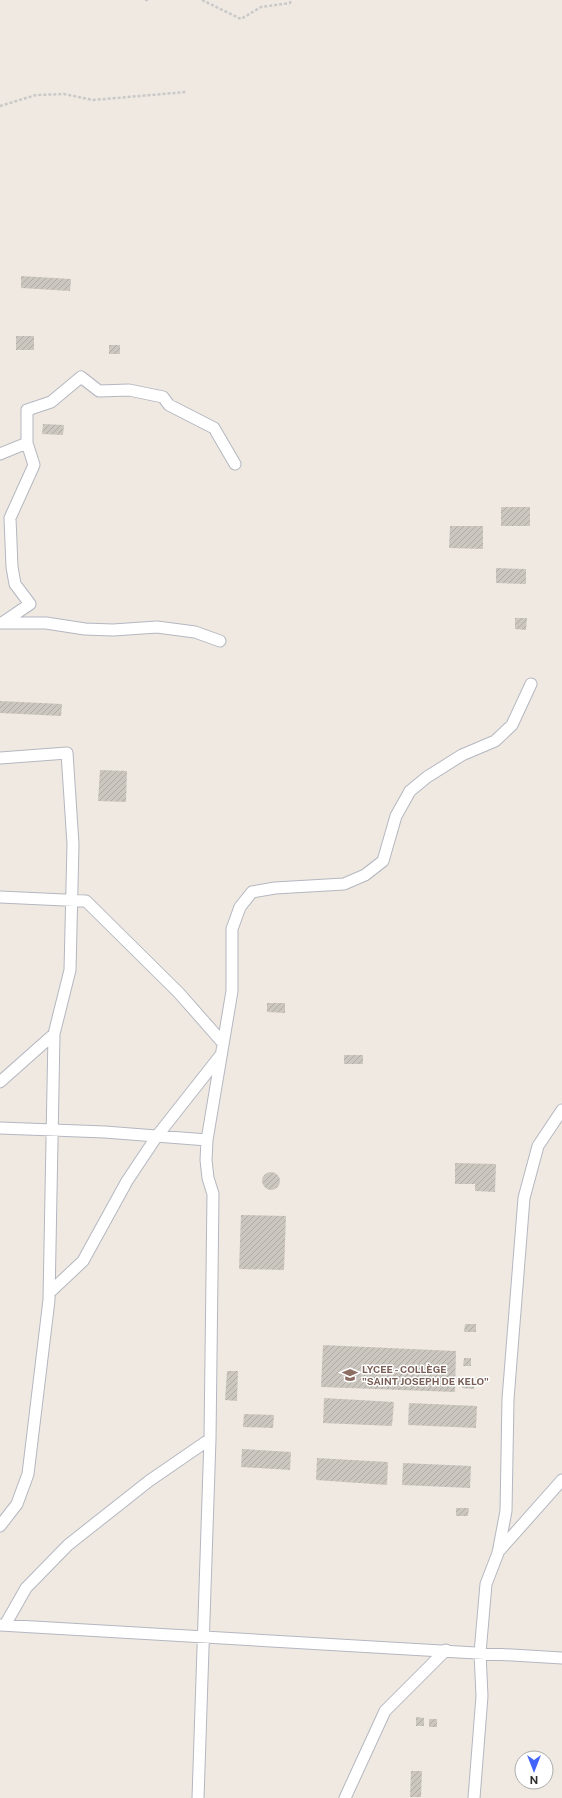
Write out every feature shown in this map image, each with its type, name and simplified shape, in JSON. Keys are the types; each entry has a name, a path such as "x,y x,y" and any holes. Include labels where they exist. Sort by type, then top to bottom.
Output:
{"street":[{"path":"1,623 30,604 15,584 5,538 10,518 34,465 27,443 28,410 51,402 81,377 99,391 129,390 163,397 169,405 214,428 235,464"},
{"path":"0,454 27,443"},
{"path":"1,623 46,623 85,629 113,630 158,627 195,632 220,641"},
{"path":"198,1798 210,1439 213,1194 208,1178 206,1160 207,1140 232,991 232,929 240,907 252,892 275,888 344,884 365,875 383,861 396,816 410,791 427,777 462,755 494,742 512,726 530,684"},
{"path":"0,758 67,753 73,844 70,970 54,1034 49,1293 28,1474 17,1504 0,1526"},
{"path":"0,897 86,901 179,993 222,1048"},
{"path":"0,1082 54,1034"},
{"path":"49,1293 83,1261 127,1181 157,1136 222,1048"},
{"path":"474,1798 482,1696 480,1653 486,1584 498,1552 506,1511 508,1399 524,1198 538,1146 562,1110"},
{"path":"0,1128 52,1129 207,1140"},
{"path":"210,1439 149,1481 68,1545 26,1588 3,1625 562,1658"},
{"path":"498,1552 562,1480"},
{"path":"345,1798 385,1711 446,1650"}],"path":[{"path":"202,0 240,20 261,7 290,3 291,0"},
{"path":"0,106 36,95 64,94 94,100 186,92"}],"building":[{"path":"21,276 71,279 70,291 21,288"},
{"path":"16,336 34,336 34,350 16,350"},
{"path":"109,345 120,345 120,354 109,354"},
{"path":"43,424 64,425 63,435 42,434"},
{"path":"501,507 530,507 530,526 501,526"},
{"path":"450,526 483,526 483,549 449,548"},
{"path":"496,568 526,569 526,584 496,583"},
{"path":"515,618 527,618 526,630 515,629"},
{"path":"0,701 62,704 61,716 0,713"},
{"path":"100,770 127,771 126,802 98,801"},
{"path":"267,1003 285,1003 285,1013 267,1012"},
{"path":"344,1055 363,1055 363,1064 344,1064"},
{"path":"455,1163 496,1164 495,1192 475,1191 475,1184 455,1184"},
{"path":"271,1172 277,1175 280,1181 277,1187 271,1190 265,1187 262,1181 265,1175"},
{"path":"241,1215 286,1216 284,1270 239,1269"},
{"path":"465,1324 476,1324 476,1332 464,1332"},
{"path":"323,1345 456,1351 455,1392 321,1387"},
{"path":"464,1358 471,1358 471,1366 463,1366"},
{"path":"227,1371 238,1371 237,1401 225,1400"},
{"path":"462,1380 474,1380 474,1389 462,1388"},
{"path":"324,1398 394,1402 392,1426 323,1423"},
{"path":"409,1403 477,1406 476,1428 408,1425"},
{"path":"244,1414 274,1415 273,1428 243,1427"},
{"path":"242,1449 291,1452 290,1470 241,1467"},
{"path":"317,1458 388,1462 387,1485 316,1480"},
{"path":"403,1463 471,1466 470,1488 402,1485"},
{"path":"456,1508 469,1508 468,1516 456,1516"},
{"path":"416,1717 424,1718 424,1726 416,1726"},
{"path":"429,1719 437,1719 437,1727 429,1727"},
{"path":"411,1771 422,1771 421,1797 410,1797"}],"place":[{"name":"LYCEE - COLLÈGE \"SAINT JOSEPH DE KELO\"","path":"350,1375"}]}
